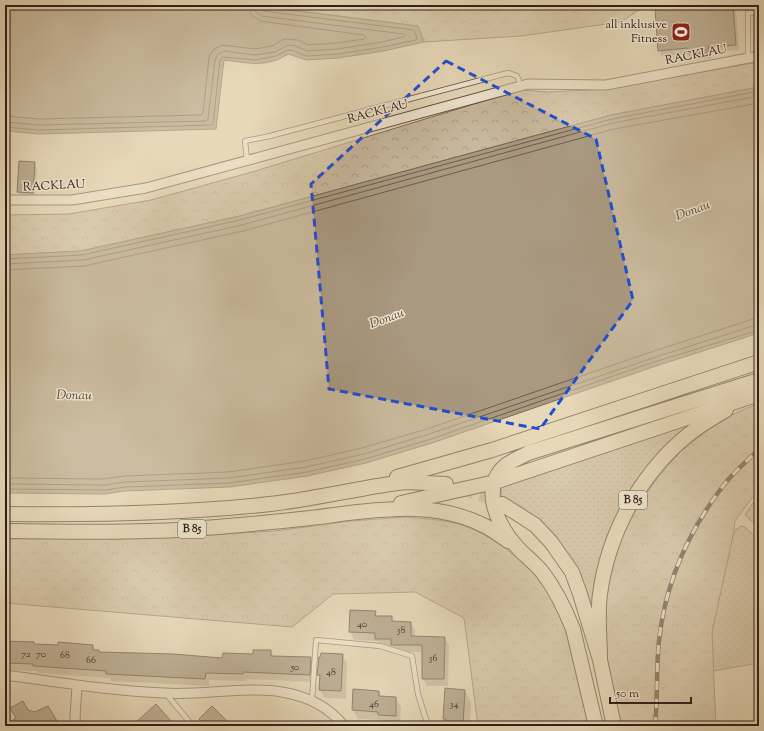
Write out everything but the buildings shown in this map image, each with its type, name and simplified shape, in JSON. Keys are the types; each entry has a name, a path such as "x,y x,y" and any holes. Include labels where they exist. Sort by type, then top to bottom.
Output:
{"main road":[{"path":"356,489 492,450 759,362"},
{"name":"B 85","path":"596,726 573,629 566,610 554,588 542,571 517,547 504,531 495,511 493,501 495,482 506,466 528,453 759,380"},
{"path":"377,509 495,482 759,394"},
{"name":"B 85","path":"600,660 600,594 612,543 634,498 648,477 684,438 725,410 759,394"},
{"name":"B 85","path":"5,514 127,514 217,509 272,504 406,482 446,484"},
{"name":"B 85","path":"502,504 535,525 551,542 572,572 600,660 614,726"},
{"name":"B 85","path":"5,531 62,532 177,530 309,518 377,509 414,508 454,515 486,526 517,547"}],"street":[{"name":"RACKLAU","path":"5,200 72,200 146,188 528,84 606,85 759,56"},
{"path":"5,675 77,686 166,694 266,690 281,692 312,700 338,718 344,726"},
{"path":"76,726 77,686"}],"lane":[{"path":"748,57 748,13 759,12"},
{"path":"247,160 245,141 270,136 509,73 517,76 521,86"},
{"path":"312,700 316,640 380,646 412,656 418,694 428,726"},
{"path":"166,694 193,726"},
{"path":"329,726 338,718"}],"highlighted area":[{"path":"446,61 596,139 633,300 540,429 329,389 311,184"}],"green space":[{"path":"252,5 386,5 433,8 643,7 621,22 521,36 424,42 417,26"},
{"path":"759,62 759,87 611,115 240,216 81,251 5,255 5,215 69,214 151,200 252,172 520,90 549,92 605,89"},
{"path":"759,403 759,494 752,498 735,521 712,632 716,726 619,726 604,654 606,587 617,544 636,508 659,476 680,452 720,420"},
{"path":"706,416 640,477 628,494 611,530 594,610 591,611 531,515 501,496 502,484"},
{"path":"759,498 759,528 745,515 753,503"},
{"path":"405,517 448,522 462,525 477,531 492,539 520,560 544,586 561,614 577,672 589,726 478,726 464,618 415,592 333,594 292,627 5,603 5,539 174,537 275,531 351,521"},
{"path":"741,526 745,527 759,540 759,663 713,671 712,632 734,531"}],"water":[{"path":"5,5 248,5 418,26 424,42 384,51 338,58 306,60 288,54 265,63 224,60 216,129 39,134 5,131"},
{"name":"Donau","path":"759,87 759,333 653,367 432,443 366,463 307,476 230,487 125,491 105,494 5,493 5,255 81,251 240,216 611,115"}],"tunnel":[{"path":"460,488 486,496 502,504"}],"railway":[{"path":"655,726 659,641 662,620 680,559 710,504 727,481 759,449"}],"place":[{"name":"all inklusive Fitness","path":"681,32"}]}
